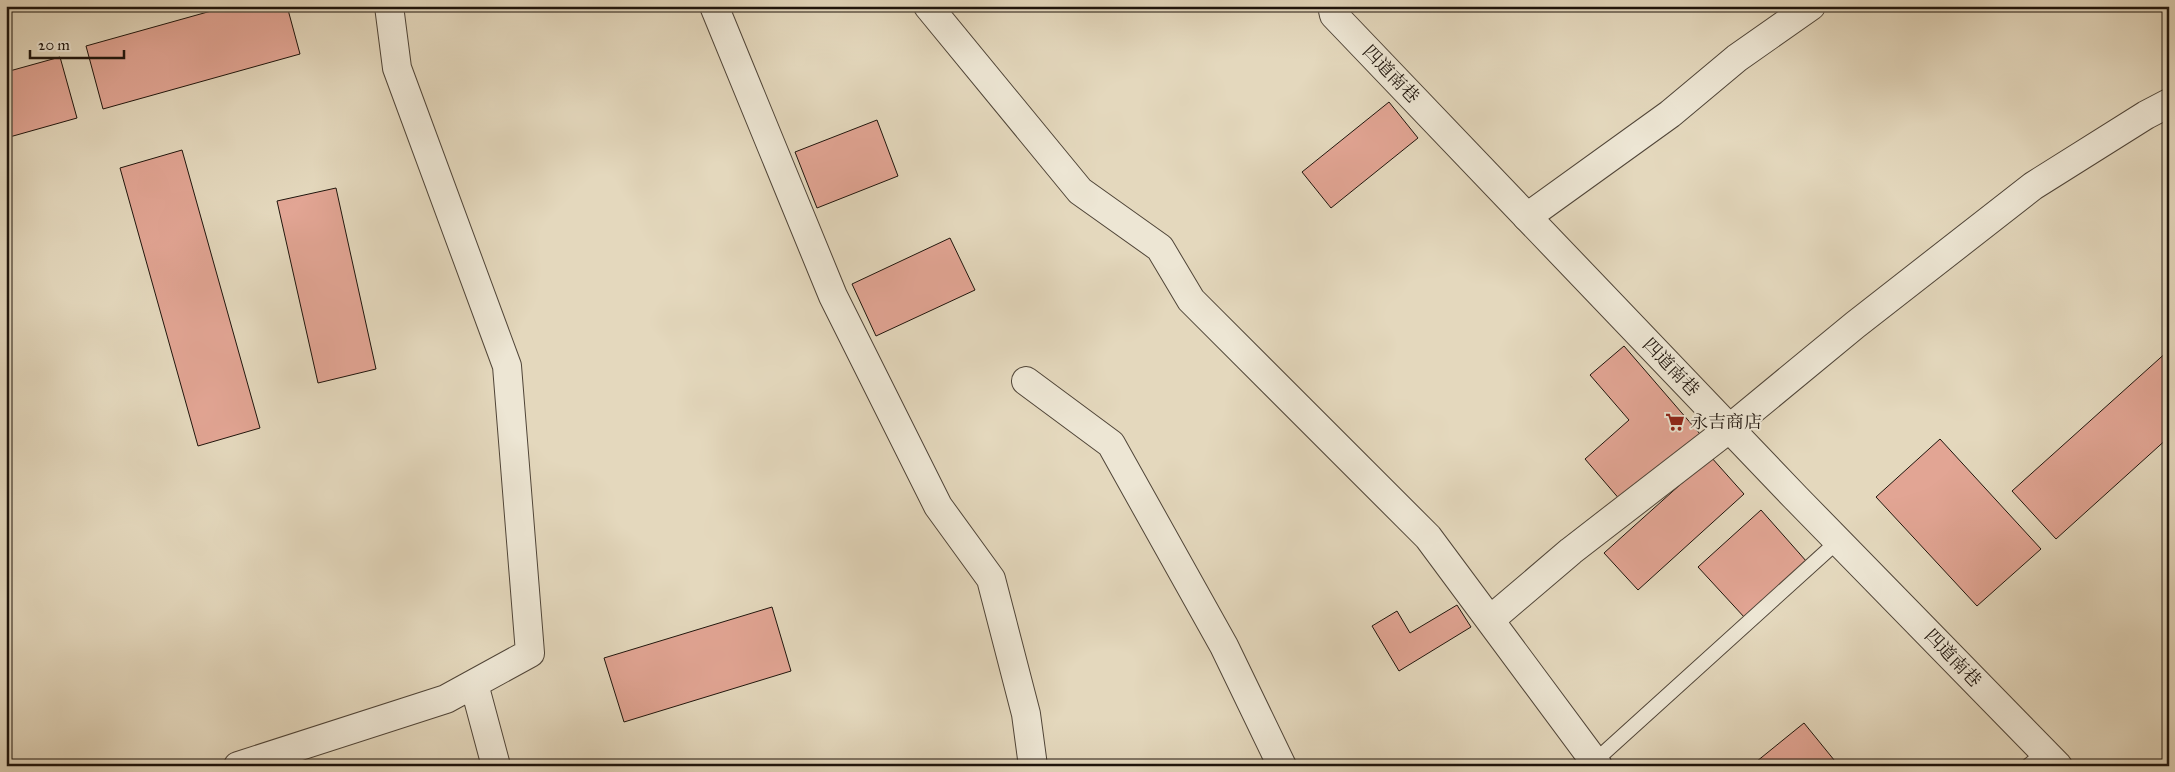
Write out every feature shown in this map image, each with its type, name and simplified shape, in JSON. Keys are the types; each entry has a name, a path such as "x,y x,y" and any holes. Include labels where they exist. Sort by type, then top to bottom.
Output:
{"street":[{"path":"238,766 446,699 530,653 507,366 397,68 389,6"},
{"path":"714,6 832,296 938,506 991,579 1026,714 1033,766"},
{"path":"928,6 1080,191 1160,248 1191,300 1428,537 1596,763"},
{"name":"四道南巷","path":"1332,6 1334,15 1838,541 2044,761"},
{"path":"1527,217 1670,114 1737,58 1811,6"},
{"path":"1490,620 1571,550 1730,428 1855,325 2033,186 2146,115 2169,103"},
{"path":"1026,381 1111,444 1224,646 1282,766"},
{"path":"474,684 496,766"}],"lane":[{"path":"1596,763 1838,541"}],"building":[{"path":"229,6 287,6 300,54 103,109 86,46"},
{"path":"60,57 77,118 6,138 6,72"},
{"path":"1389,102 1418,138 1331,208 1302,172"},
{"path":"877,120 898,176 817,208 795,152"},
{"path":"182,150 260,428 198,446 120,168"},
{"path":"336,188 376,369 318,383 277,201"},
{"path":"950,238 975,290 876,336 852,284"},
{"path":"1624,346 1700,434 1621,501 1585,459 1629,420 1590,375"},
{"path":"2169,350 2169,437 2056,539 2012,491"},
{"path":"1940,439 2041,549 1977,606 1876,497"},
{"path":"1711,457 1744,494 1638,590 1604,553"},
{"path":"1761,510 1807,562 1745,618 1698,567"},
{"path":"1457,605 1471,627 1399,671 1372,626 1397,611 1410,633"},
{"path":"772,607 791,671 624,722 604,658"},
{"path":"1804,723 1839,766 1751,766"}],"place":[{"name":"永吉商店","path":"1675,422"}]}
